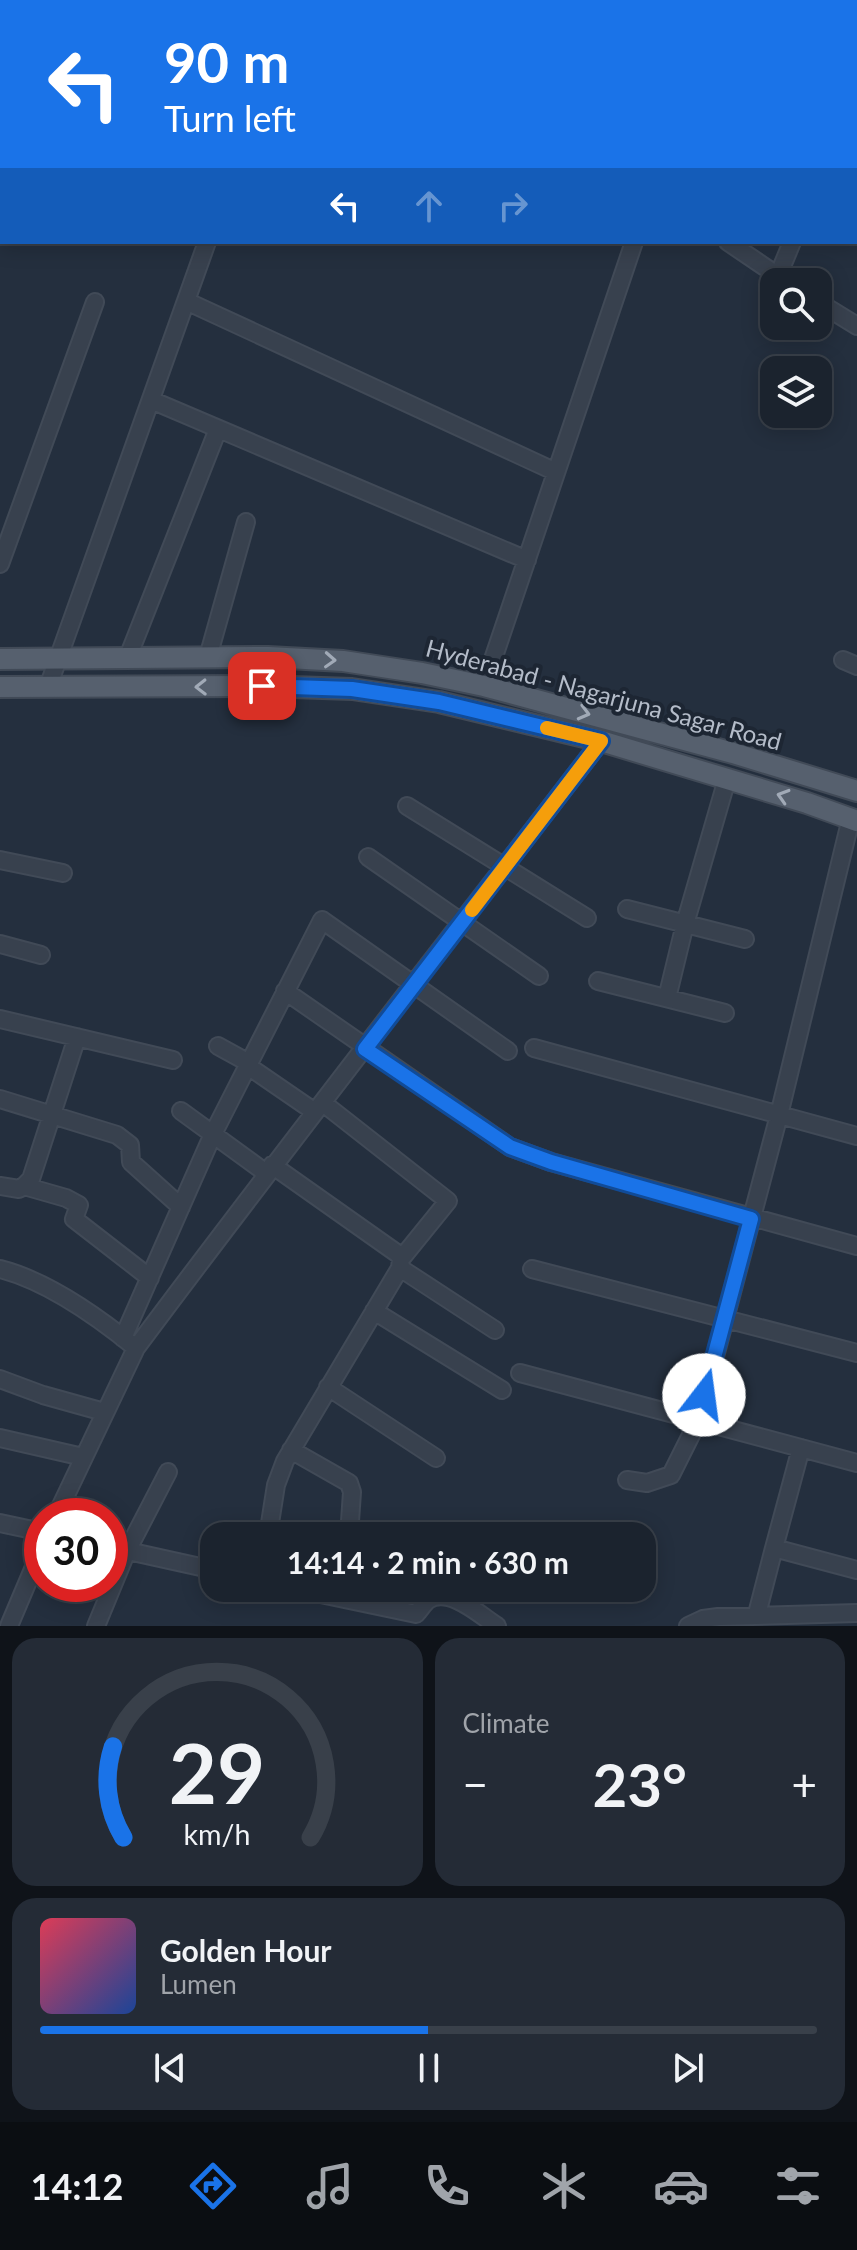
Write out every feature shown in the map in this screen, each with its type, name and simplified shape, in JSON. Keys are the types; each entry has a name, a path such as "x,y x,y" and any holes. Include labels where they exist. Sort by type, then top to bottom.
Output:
{"main road":[{"name":"Hyderabad - Nagarjuna Sagar Road","path":"0,659 208,657 343,661 422,673 484,686 733,753 857,791"},
{"name":"Hyderabad - Nagarjuna Sagar Road","path":"0,687 262,686 352,689 439,702 601,741 854,820"}],"street":[{"path":"48,687 206,244"},
{"path":"484,686 633,244"},
{"path":"731,244 766,268"},
{"path":"785,268 791,244"},
{"path":"186,301 556,472"},
{"path":"0,564 95,302"},
{"path":"832,311 857,326"},
{"path":"151,400 527,560"},
{"path":"128,657 218,429"},
{"path":"208,657 246,522"},
{"path":"130,1343 319,1108 601,741"},
{"path":"667,998 727,779"},
{"path":"407,806 587,918"},
{"path":"627,1480 647,1483 671,1475 698,1421 854,820"},
{"path":"368,857 539,976"},
{"path":"0,860 63,873"},
{"path":"627,909 745,939"},
{"path":"64,1498 104,1412 150,1278 213,1134 322,920 508,1051"},
{"path":"0,944 41,955"},
{"path":"598,981 725,1013"},
{"path":"285,991 510,1147 551,1162 857,1246"},
{"path":"0,1019 173,1060"},
{"path":"0,1186 19,1189 31,1179 77,1037"},
{"path":"218,1046 319,1108 448,1201 400,1264 291,1450 276,1485 270,1522"},
{"path":"534,1048 857,1136"},
{"path":"0,1099 117,1135 130,1145 131,1162 181,1207"},
{"path":"181,1111 398,1254 400,1264 495,1330"},
{"path":"24,1186 79,1205 74,1219 150,1278"},
{"path":"0,1269 21,1274 46,1286 130,1343"},
{"path":"532,1269 857,1353"},
{"path":"374,1311 502,1390"},
{"path":"520,1373 857,1463"},
{"path":"0,1379 104,1412"},
{"path":"328,1387 436,1458"},
{"path":"0,1438 83,1457"},
{"path":"757,1614 801,1448"},
{"path":"291,1450 349,1483 352,1492 350,1522"},
{"path":"128,1534 168,1472"},
{"path":"0,1523 24,1528"},
{"path":"774,1548 857,1570"},
{"path":"128,1551 200,1567"},
{"path":"9,1626 24,1591"},
{"path":"366,1602 414,1620 427,1600 452,1598 497,1626"},
{"path":"96,1626 103,1602"},
{"path":"688,1626 703,1619 757,1614 857,1613"}],"slow traffic":[{"path":"472,910 601,741 547,728"}],"route":[{"path":"262,686 352,689 439,702 601,741 365,1049 510,1147 551,1162 751,1219 704,1395"}]}
